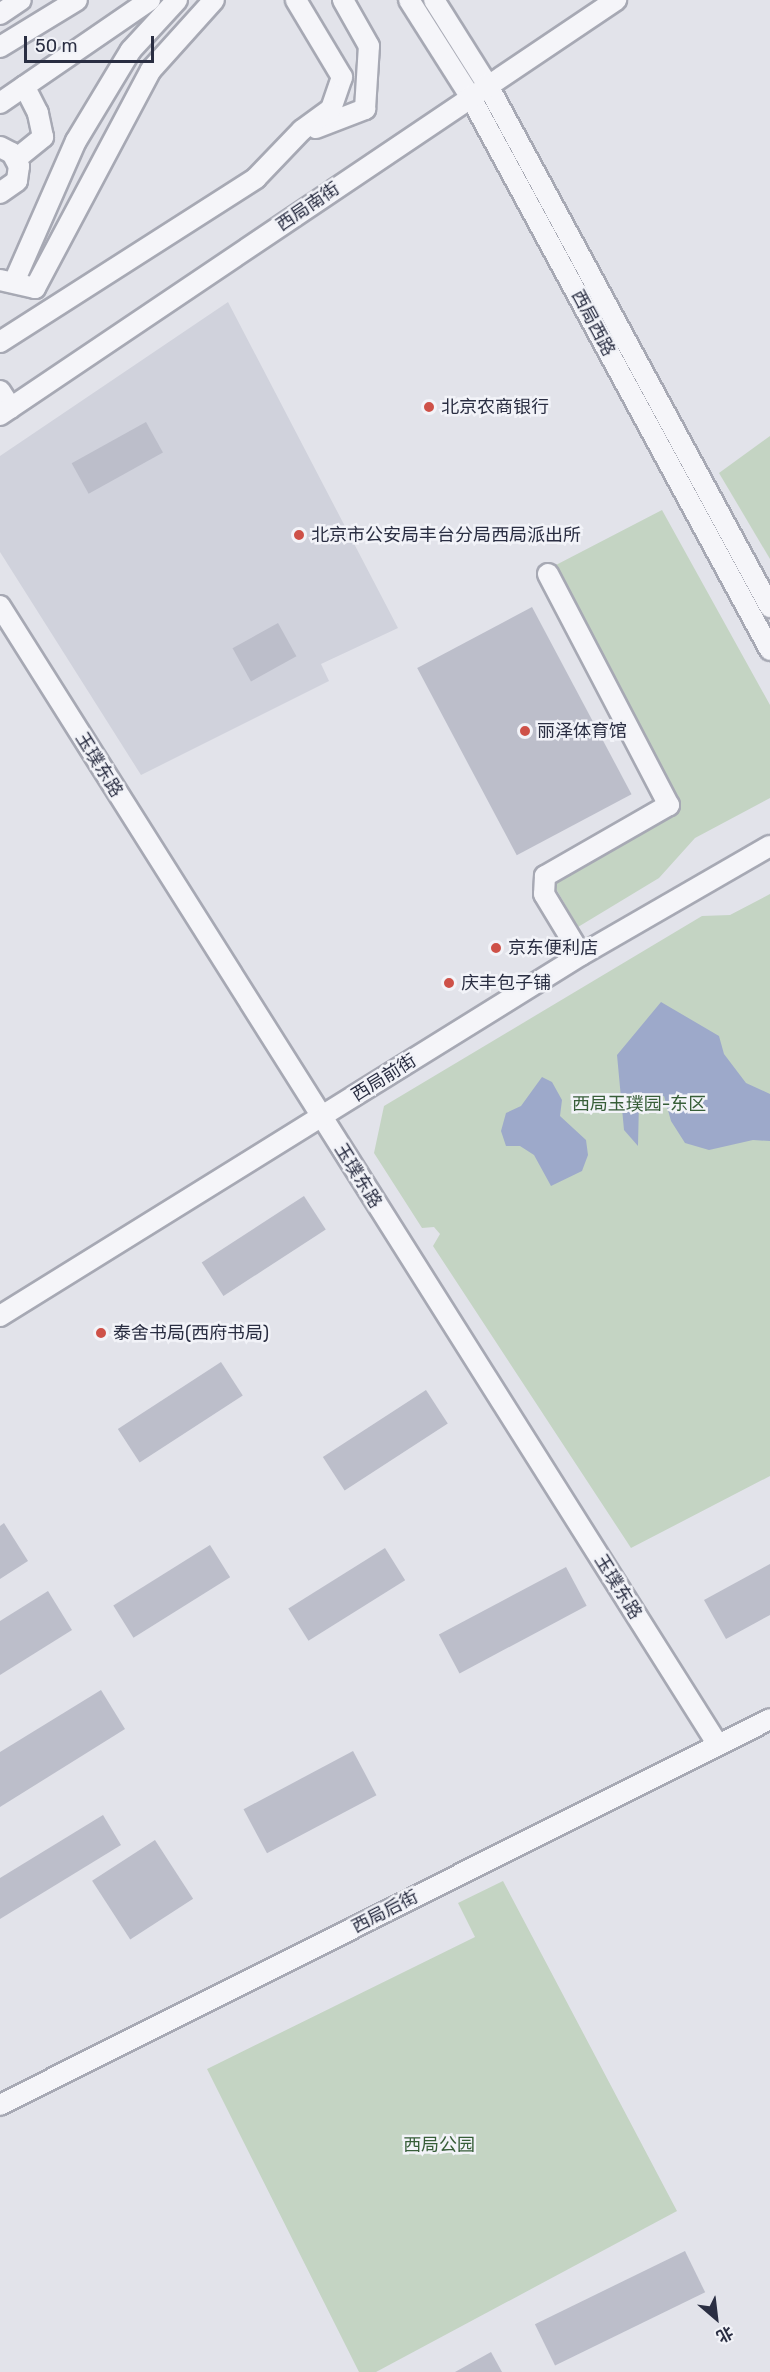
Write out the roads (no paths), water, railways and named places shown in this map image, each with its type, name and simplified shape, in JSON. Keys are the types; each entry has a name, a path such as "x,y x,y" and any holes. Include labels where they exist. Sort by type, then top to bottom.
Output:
{"street":[{"path":"0,14 21,0"},
{"path":"0,47 77,0"},
{"path":"1,100 150,0"},
{"path":"177,0 131,50 76,141 7,281 35,288 151,70 214,0"},
{"path":"0,342 256,178 302,130 331,109 342,77 296,0"},
{"path":"302,130 364,109 369,45 343,0"},
{"name":"西局西路","path":"409,0 470,96 770,650"},
{"name":"西局西路","path":"434,0 487,84 770,607"},
{"name":"西局南街","path":"5,411 487,84 616,0"},
{"path":"16,159 43,137 38,113 24,86"},
{"path":"0,147 16,159"},
{"path":"0,194 17,180 16,159"},
{"path":"0,391 5,411"},
{"path":"548,574 669,805 545,876 544,894 581,956"},
{"name":"玉璞东路","path":"0,606 718,1745"},
{"name":"西局前街","path":"0,1316 581,956 770,846"},
{"name":"西局后街","path":"0,2105 770,1719"}],"water":[{"path":"661,1002 719,1036 724,1054 746,1083 770,1094 770,1141 753,1140 709,1150 685,1143 671,1121 664,1096 639,1102 638,1146 624,1130 617,1055"},
{"path":"542,1077 552,1082 562,1100 560,1116 586,1140 588,1155 582,1171 551,1186 534,1155 520,1146 506,1146 501,1131 506,1113 521,1106"}],"place":[{"name":"北京农商银行","path":"429,407"},
{"name":"北京市公安局丰台分局西局派出所","path":"299,535"},
{"name":"丽泽体育馆","path":"525,731"},
{"name":"京东便利店","path":"496,948"},
{"name":"庆丰包子铺","path":"449,983"},
{"name":"泰舍书局(西府书局)","path":"101,1333"}],"park label":[{"name":"西局玉璞园-东区","path":"639,1104"},
{"name":"西局公园","path":"439,2145"}]}
